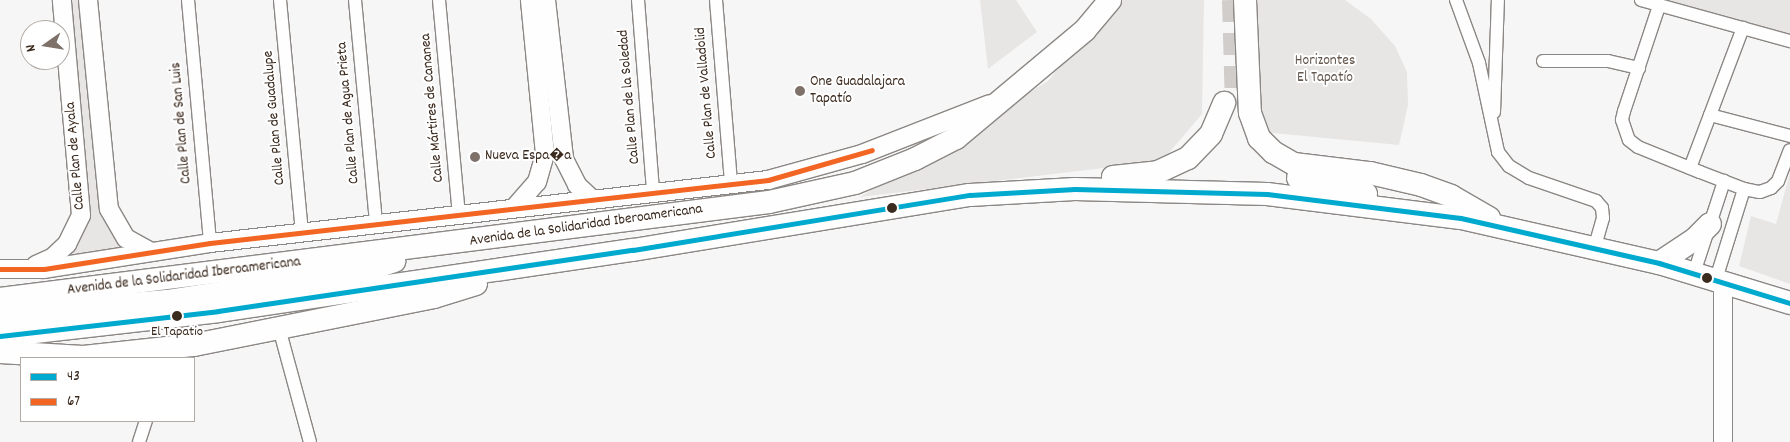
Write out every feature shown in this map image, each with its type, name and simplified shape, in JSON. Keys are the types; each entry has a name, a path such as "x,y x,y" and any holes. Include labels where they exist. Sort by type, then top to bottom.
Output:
{"highway":[{"name":"Avenida de la Solidaridad Iberoamericana","path":"39,303 167,301 294,283 364,271 421,248 769,202 834,188 880,174 956,138 1007,98 1085,30 1110,0"},
{"path":"1245,0 1250,113 1259,138 1273,152 1294,164 1370,173 1421,185 1468,205 1498,226"},
{"path":"1020,190 1095,178 1146,174 1168,168 1188,158 1204,143 1230,104 1246,142 1271,168 1290,176 1351,189 1412,211"},
{"name":"Avenida de la Solidaridad Iberoamericana","path":"0,336 218,311 540,263 970,195 1020,190 1075,188 1267,194 1412,211 1498,226 1659,263 1790,303"},
{"path":"1659,263 1695,240 1710,224"},
{"path":"97,357 150,354 434,297 540,263"},
{"path":"4,275 39,303"},
{"path":"0,299 39,303"},
{"path":"0,316 39,303"},
{"path":"0,352 66,357"},
{"path":"0,367 20,364"}],"street":[{"name":"Calle Plan de Ayala","path":"4,275 52,258 70,240 81,215 62,0"},
{"name":"Calle Plan de Ayala","path":"88,0 109,209 126,238 150,252"},
{"name":"Calle Plan de San Luis","path":"188,0 210,243"},
{"name":"Calle Plan de Guadalupe","path":"280,0 302,232"},
{"name":"Calle Plan de Agua Prieta","path":"354,0 376,223"},
{"name":"Calle Mártires de Cananea","path":"439,0 459,214"},
{"path":"515,207 537,182 545,154 530,0"},
{"path":"546,0 564,159 572,177 591,198"},
{"name":"Calle Plan de la Soledad","path":"638,0 653,192"},
{"name":"Calle Plan de Valladolid","path":"716,0 731,184"},
{"path":"1456,0 1480,63 1498,152 1509,166 1529,178 1596,202 1602,208 1603,218 1594,249"},
{"path":"1493,131 1498,0"},
{"path":"1641,0 1790,41"},
{"path":"1659,6 1624,111 1624,133 1638,147 1744,189 1760,192 1771,188 1778,181 1790,150"},
{"path":"1690,168 1743,28"},
{"path":"1543,60 1608,61 1639,68"},
{"path":"1480,63 1497,65"},
{"path":"4,275 210,243 591,198 768,180 862,154 1007,98"},
{"path":"1710,115 1790,136"},
{"path":"1694,273 1724,181"},
{"path":"1723,442 1719,280 1744,189"},
{"path":"279,328 310,442"},
{"path":"139,442 146,422"}],"green space":[{"path":"62,0 85,0 107,212 143,253 31,269 67,244 81,215 68,70 70,70 70,20 64,20"},
{"path":"980,0 1016,0 1037,32 988,69"},
{"path":"1115,0 1204,0 1202,114 1162,161 860,197 1048,81"},
{"name":"Horizontes El Tapatío","path":"1251,0 1345,0 1371,19 1395,46 1407,72 1408,105 1399,145 1261,132"},
{"path":"1648,0 1790,0 1790,41"},
{"path":"1790,173 1790,284 1739,266 1751,216 1776,224"}],"tunnel":[{"path":"1233,0 1236,106"}],"transit line":[{"name":"67","path":"0,269 44,269 210,243 768,180 872,150"},
{"name":"43","path":"0,336 218,311 633,250 970,195 1075,189 1267,194 1461,218 1659,263 1790,303"}],"place":[{"name":"One Guadalajara Tapatío","path":"800,91"},
{"name":"Nueva Espa�a","path":"475,157"},
{"name":"El Tapatio","path":"177,316"}]}
